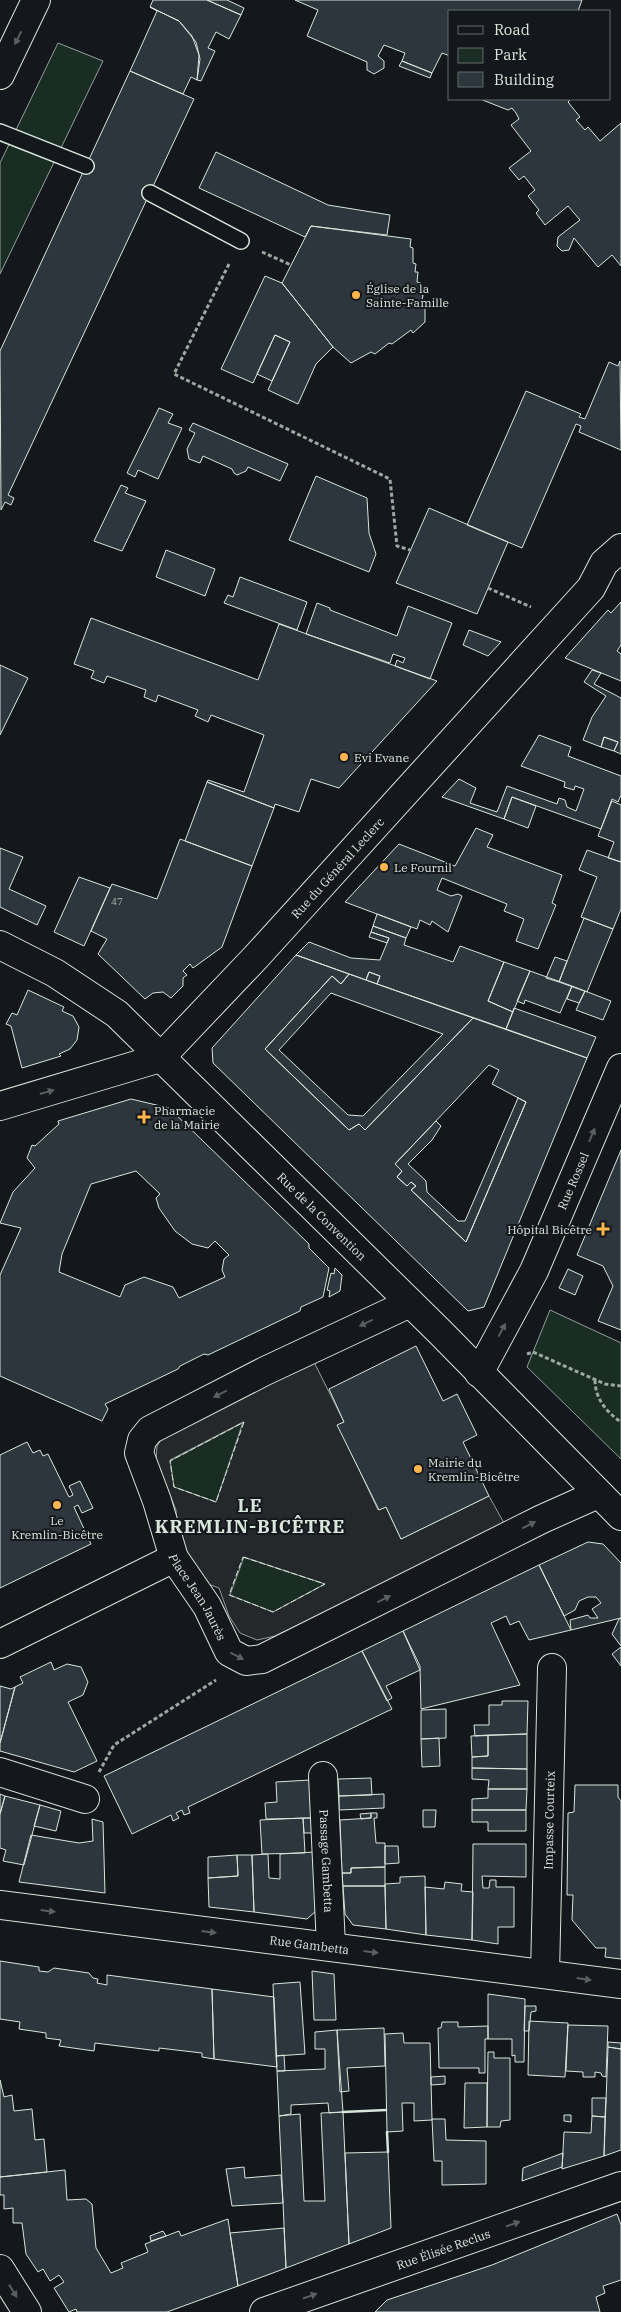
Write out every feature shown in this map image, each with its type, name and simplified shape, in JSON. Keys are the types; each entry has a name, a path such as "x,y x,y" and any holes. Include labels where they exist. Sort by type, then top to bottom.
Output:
{"street":[{"path":"0,75 36,0"},
{"name":"Rue du Général Leclerc","path":"0,1106 160,1058 256,957 591,588 604,564 621,548"},
{"name":"Rue de la Convention","path":"0,946 55,973 116,1014 410,1303 621,1516"},
{"name":"Rue Rossel","path":"479,1373 534,1271 621,1068"},
{"name":"Place Jean Jaurès","path":"246,1660 229,1652 207,1606 174,1558 158,1501 138,1453 142,1440 150,1430 265,1371 410,1303"},
{"path":"246,1660 262,1659 542,1519 598,1494"},
{"path":"0,1644 174,1558"},
{"name":"Impasse Courteix","path":"545,1974 552,1668"},
{"path":"0,1772 84,1799"},
{"name":"Passage Gambetta","path":"323,1776 331,1946"},
{"name":"Rue Gambetta","path":"0,1905 621,1984"},
{"name":"Rue Élisée Reclus","path":"264,2312 621,2186"},
{"path":"0,2269 27,2312"}],"lane":[{"path":"0,132 86,166"},
{"path":"150,193 241,242"}],"path":[{"path":"291,265 241,242 174,374 390,479 397,546 410,550"},
{"path":"488,588 562,620"},
{"path":"524,1355 533,1352 595,1379 621,1386"},
{"path":"595,1379 595,1391 599,1400 621,1422"},
{"path":"84,1799 114,1745 246,1660"}],"green space":[{"path":"58,43 103,61 0,274 0,163"},
{"path":"550,1310 621,1343 621,1459 527,1367"},
{"path":"244,1422 216,1502 174,1487 170,1461"},
{"path":"243,1557 325,1584 273,1612 229,1595"}],"shaded area":[{"path":"314,1362 344,1422 338,1425 378,1510 386,1507 401,1539 489,1496 509,1532 373,1589 275,1636 257,1640 240,1633 229,1616 219,1588 208,1584 195,1571 177,1533 176,1510 156,1460 157,1446 163,1437","holes":["243,1422 216,1502 174,1487 170,1460","244,1557 325,1584 273,1612 230,1595"]}],"building":[{"path":"153,0 207,0 241,15 229,39 216,32 208,48 215,51 201,81 197,80 199,55 192,36 179,21 150,7"},
{"path":"207,0 227,0 244,8 241,15"},
{"path":"295,0 582,0 578,10 448,10 448,55 442,53 432,73 402,61 405,53 384,45 378,56 384,61 384,68 374,74 367,70 367,62 307,36 318,10"},
{"path":"150,7 179,21 196,42 200,59 197,80 191,77 183,94 130,71 157,11"},
{"path":"402,61 432,73 430,78 399,66"},
{"path":"130,71 194,99 8,495 14,498 11,505 5,502 1,510 0,351"},
{"path":"483,100 570,100 568,102 580,117 576,120 585,130 588,127 600,141 621,123 621,266 612,255 598,267 574,238 569,250 562,251 557,246 558,237 580,220 568,206 545,225 536,213 539,210 528,196 535,190 524,176 519,180 509,168 531,151 511,125 519,119 516,113 512,108 508,110"},
{"path":"216,152 328,205 390,215 387,235 311,226 305,237 199,188"},
{"name":"Église de la Sainte-Famille","path":"311,226 411,239 410,247 413,248 413,263 416,264 415,272 418,272 417,282 421,283 419,294 423,295 421,307 425,308 425,322 413,333 411,330 375,354 371,352 351,363 333,347 282,283"},
{"path":"265,276 282,283 333,347 316,364 298,404 268,390 290,342 275,335 253,383 221,369"},
{"path":"275,335 290,342 272,381 257,374"},
{"path":"620,361 621,450 579,432 581,426 576,424 522,548 467,525 526,391 581,414 579,417 585,419 609,362 618,366"},
{"path":"159,408 173,414 168,423 182,428 158,479 138,470 135,477 127,473"},
{"path":"193,423 288,464 280,481 248,467 246,471 237,475 232,469 203,456 200,463 189,459 187,449 195,433 189,430"},
{"path":"316,476 367,498 369,533 376,554 369,572 289,540"},
{"path":"121,485 128,488 125,493 146,501 122,551 94,541"},
{"path":"429,508 508,542 477,614 396,583"},
{"path":"166,550 215,569 205,596 156,577"},
{"path":"240,577 307,602 297,630 224,603 228,595 233,597"},
{"path":"621,602 621,645 617,651 621,654 621,681 565,658 608,610 611,613"},
{"path":"317,603 330,608 330,610 397,636 408,606 452,623 430,679 395,666 397,660 403,663 405,658 393,654 390,663 306,634"},
{"path":"91,618 258,680 279,624 437,681 339,788 311,779 299,812 275,804 274,808 207,782 208,780 244,792 264,735 211,715 208,722 195,716 198,710 158,695 156,702 144,697 146,690 107,676 104,683 91,678 94,671 74,664"},
{"path":"469,630 501,642 488,656 463,645"},
{"path":"0,665 28,678 0,735"},
{"path":"592,670 601,673 594,684 621,698 621,754 614,751 618,742 604,737 601,747 583,740 592,717 606,696 584,682"},
{"path":"539,735 571,747 568,756 621,776 621,795 618,802 612,799 601,829 512,797 504,819 442,797 459,779 476,788 470,803 497,812 507,786 557,804 559,798 565,800 567,807 576,811 584,789 575,786 574,790 564,787 565,782 521,766"},
{"path":"604,737 618,742 614,751 601,747"},
{"path":"207,782 274,808 252,866 185,841"},
{"path":"512,797 536,806 528,828 504,819"},
{"path":"612,801 621,805 621,862 608,858 614,842 598,836"},
{"path":"476,828 493,835 487,847 562,875 552,903 556,905 538,949 516,941 524,919 504,911 507,904 442,878 437,890 451,896 458,894 462,896 448,932 432,921 430,925 420,920 417,929 345,902 399,844 455,866"},
{"path":"180,839 252,866 222,947 193,968 190,964 183,971 187,975 183,978 183,986 171,998 163,992 153,993 145,999 98,954 107,939 91,931 112,884 157,899"},
{"path":"0,848 23,857 9,889 46,906 37,925 0,907"},
{"path":"587,850 621,862 621,909 613,929 581,917 597,877 579,870"},
{"path":"79,877 110,888 84,946 54,932"},
{"path":"377,914 411,927 406,938 373,926"},
{"path":"584,918 613,929 587,992 559,982"},
{"path":"373,926 406,938 404,945 453,962 460,946 504,962 488,1001 513,1012 506,1029 377,984 380,976 369,972 366,980 296,955 309,942 351,958 380,960 389,938 371,932"},
{"path":"371,932 389,938 387,943 369,937"},
{"path":"296,955 349,974 341,984 332,976 265,1049 349,1130 359,1124 365,1130 473,1018 587,1058 484,1307 468,1311 213,1063 212,1048","holes":["489,1065 499,1070 492,1084 526,1102 466,1242 411,1190 416,1186 411,1182 407,1186 397,1177 402,1171 395,1164"]},
{"path":"555,957 567,961 559,982 546,978"},
{"path":"504,962 530,971 513,1012 488,1001"},
{"path":"530,971 572,986 560,1013 525,1000 524,1004 517,1001"},
{"path":"369,972 380,976 377,984 366,980"},
{"path":"349,974 473,1018 365,1130 359,1124 349,1130 265,1049 332,976 341,984","holes":["331,993 443,1034 363,1116 348,1115 279,1050"]},
{"path":"572,986 585,991 579,1003 567,999"},
{"path":"28,990 64,1007 62,1011 73,1016 79,1027 77,1040 70,1049 59,1054 61,1056 22,1068 11,1026 6,1024 12,1013 17,1015"},
{"path":"585,991 611,1001 603,1020 576,1010"},
{"path":"514,1008 596,1037 587,1058 506,1029"},
{"path":"518,1098 526,1102 466,1242 411,1190 416,1186 411,1182 407,1186 397,1177 402,1171 395,1164 436,1121 441,1126 432,1140 408,1164 426,1181 427,1192 458,1221 465,1221"},
{"path":"131,1099 169,1108 309,1244 309,1248 329,1268 323,1297 301,1307 300,1311 208,1355 204,1354 180,1366 178,1369 105,1404 108,1409 102,1421 0,1376 0,1275 21,1228 0,1223 13,1192 35,1168 27,1158 32,1145 35,1146 59,1124 58,1121","holes":["136,1171 160,1194 156,1198 159,1208 175,1231 192,1244 208,1248 215,1241 229,1255 224,1259 222,1270 225,1277 179,1298 173,1287 144,1277 125,1285 120,1297 59,1272 62,1254 91,1184"]},
{"path":"621,1150 621,1330 598,1321 613,1286 603,1266 577,1255"},
{"path":"335,1268 342,1275 340,1291 329,1297 330,1291 327,1290 331,1273 334,1274"},
{"path":"568,1269 583,1276 575,1295 559,1288"},
{"name":"Mairie du Kremlin-Bicêtre","path":"416,1346 443,1401 457,1394 477,1435 463,1442 489,1496 401,1539 386,1507 379,1510 337,1425 344,1422 329,1389"},
{"path":"27,1442 33,1453 40,1450 43,1456 48,1454 69,1497 73,1495 69,1486 80,1481 93,1508 82,1513 78,1505 74,1507 91,1544 0,1588 0,1455"},
{"path":"588,1542 603,1544 621,1563 621,1618 571,1630 570,1620 588,1615 590,1618 598,1618 592,1609 601,1603 596,1597 588,1597 579,1601 575,1610 564,1616 539,1565"},
{"path":"539,1565 571,1630 529,1640 519,1621 510,1625 506,1616 491,1623 520,1685 421,1709 420,1666 403,1631"},
{"path":"621,1618 621,1646 612,1634"},
{"path":"403,1631 420,1670 386,1686 392,1698 387,1701 362,1651"},
{"path":"621,1647 621,1666 612,1654"},
{"path":"362,1651 392,1709 188,1807 190,1813 184,1815 182,1810 176,1813 179,1818 173,1821 171,1815 132,1834 104,1776"},
{"path":"51,1662 54,1670 67,1664 81,1667 88,1682 83,1695 68,1702 97,1761 74,1772 0,1751 0,1743 15,1687 23,1683 20,1677"},
{"path":"0,1686 11,1689 15,1687 0,1743"},
{"path":"502,1701 528,1701 527,1734 475,1736 474,1725 489,1725 489,1705 502,1705"},
{"path":"446,1709 446,1738 421,1739 421,1710"},
{"path":"527,1734 527,1769 472,1768 472,1757 488,1756 488,1735"},
{"path":"488,1735 488,1756 472,1757 471,1736"},
{"path":"439,1738 440,1766 422,1767 421,1739"},
{"path":"472,1768 527,1769 527,1789 488,1789 489,1780 472,1779"},
{"path":"371,1778 372,1795 339,1796 338,1779"},
{"path":"310,1780 312,1818 266,1819 265,1803 277,1802 276,1782"},
{"path":"575,1785 618,1785 618,1797 621,1801 621,1959 605,1957 606,1948 596,1948 572,1920 573,1895 567,1895 568,1813 574,1812"},
{"path":"488,1789 527,1789 526,1810 472,1810 472,1799 488,1798"},
{"path":"0,1794 5,1796 0,1814"},
{"path":"384,1794 384,1808 339,1810 339,1796"},
{"path":"5,1796 40,1805 24,1865 3,1861 6,1850 0,1848 0,1814"},
{"path":"40,1805 61,1811 56,1831 34,1826"},
{"path":"423,1810 436,1810 435,1827 423,1827"},
{"path":"472,1810 526,1810 526,1831 488,1831 488,1822 472,1822"},
{"path":"371,1813 377,1813 377,1818 374,1818 376,1843 385,1843 385,1867 351,1868 351,1873 342,1873 340,1820 371,1818"},
{"path":"371,1813 371,1818 361,1819 360,1814"},
{"path":"303,1818 312,1818 313,1833 304,1833"},
{"path":"303,1818 305,1853 262,1854 260,1820"},
{"path":"92,1819 103,1822 105,1893 19,1882 31,1835 79,1843 93,1841"},
{"path":"473,1844 526,1844 526,1877 482,1876 483,1888 489,1888 490,1880 496,1880 496,1887 514,1887 514,1927 498,1927 498,1944 472,1940"},
{"path":"385,1846 398,1846 399,1863 385,1864"},
{"path":"314,1852 317,1910 307,1919 254,1912 252,1855 268,1854 269,1878 280,1879 280,1854"},
{"path":"237,1855 252,1855 254,1912 209,1907 208,1878 238,1876"},
{"path":"237,1855 238,1876 208,1878 208,1857"},
{"path":"385,1867 385,1886 343,1886 342,1873 351,1873 351,1868"},
{"path":"425,1876 426,1935 386,1929 385,1884 400,1883 400,1877"},
{"path":"445,1882 462,1884 461,1891 473,1892 472,1940 426,1935 425,1887 444,1889"},
{"path":"343,1886 385,1886 386,1929 353,1925 345,1914"},
{"path":"0,1961 39,1967 39,1971 48,1972 54,1968 89,1973 93,1978 98,1979 97,1983 107,1985 107,1975 212,1989 214,2059 202,2057 202,2053 159,2048 159,2051 95,2043 94,2051 59,2046 61,2040 46,2038 46,2033 19,2029 20,2022 0,2019"},
{"path":"312,1971 334,1974 336,2020 314,2020"},
{"path":"300,1982 305,2054 276,2056 273,1984"},
{"path":"212,1989 274,1997 277,2067 214,2059"},
{"path":"488,1994 525,1999 524,2062 515,2062 515,2055 512,2056 512,2039 488,2039"},
{"path":"525,2006 536,2006 536,2011 531,2012 529,2031 524,2031"},
{"path":"529,2021 568,2023 565,2077 528,2075"},
{"path":"442,2022 458,2022 458,2027 488,2026 488,2039 485,2039 485,2073 479,2073 479,2068 439,2068 438,2028 441,2028"},
{"path":"568,2025 608,2026 606,2077 602,2076 601,2073 595,2072 595,2077 583,2077 583,2072 566,2071"},
{"path":"384,2028 385,2066 347,2068 349,2091 340,2092 337,2030"},
{"path":"337,2030 343,2112 329,2113 328,2103 291,2105 291,2114 279,2116 277,2071 325,2069 325,2049 315,2049 315,2032"},
{"path":"403,2033 404,2043 430,2043 432,2120 414,2121 414,2103 402,2103 403,2131 387,2132 385,2034"},
{"path":"608,2042 621,2043 621,2049 608,2047"},
{"path":"608,2047 621,2049 621,2150 604,2156"},
{"path":"488,2052 494,2052 494,2058 510,2058 510,2120 501,2121 500,2127 487,2127"},
{"path":"284,2055 285,2071 277,2071 276,2056"},
{"path":"445,2076 445,2084 431,2085 431,2077"},
{"path":"0,2080 4,2097 12,2095 14,2111 32,2109 35,2140 44,2139 47,2172 0,2177"},
{"path":"465,2083 487,2083 487,2127 464,2128"},
{"path":"592,2098 606,2098 605,2117 592,2116"},
{"path":"343,2112 349,2244 286,2268 279,2116 300,2114 304,2201 325,2201 321,2113"},
{"path":"564,2115 571,2115 571,2122 564,2121"},
{"path":"592,2116 605,2117 604,2156 562,2169 564,2132 591,2133"},
{"path":"432,2119 445,2119 446,2140 486,2141 486,2184 442,2185 442,2161 434,2161"},
{"path":"388,2152 391,2228 349,2244 345,2153"},
{"path":"563,2153 562,2167 522,2181 523,2168"},
{"path":"244,2167 245,2178 281,2175 283,2203 232,2206 226,2169"},
{"path":"65,2170 67,2200 86,2199 92,2204 96,2248 111,2273 123,2268 121,2263 148,2252 145,2244 179,2231 181,2236 228,2219 238,2286 167,2312 77,2312 76,2309 69,2312 54,2288 64,2282 59,2275 50,2281 43,2269 38,2272 26,2254 22,2223 13,2223 13,2208 4,2209 4,2195 0,2195 0,2177"},
{"path":"617,2214 621,2225 621,2280 603,2286 605,2293 596,2297 600,2312 375,2312 387,2300 492,2265"},
{"path":"284,2228 286,2268 238,2286 230,2233"},
{"path":"163,2231 166,2236 151,2241 150,2236"}],"fence":[{"path":"244,1422 216,1502 174,1487 170,1461 244,1422"},
{"path":"243,1557 325,1584 273,1612 229,1595 243,1557"}],"wall":[{"path":"343,2112 386,2110"},
{"path":"387,2132 388,2152"}],"place":[{"name":"Église de la Sainte-Famille","path":"356,295"},
{"name":"Evi Evane","path":"344,757"},
{"name":"Le Fournil","path":"384,867"},
{"name":"Pharmacie de la Mairie","path":"144,1117"},
{"name":"Hôpital Bicêtre","path":"603,1229"},
{"name":"Mairie du Kremlin-Bicêtre","path":"418,1469"},
{"name":"Le Kremlin-Bicêtre","path":"57,1505"}],"district":[{"name":"LE KREMLIN-BICÊTRE","path":"250,1515"}]}
